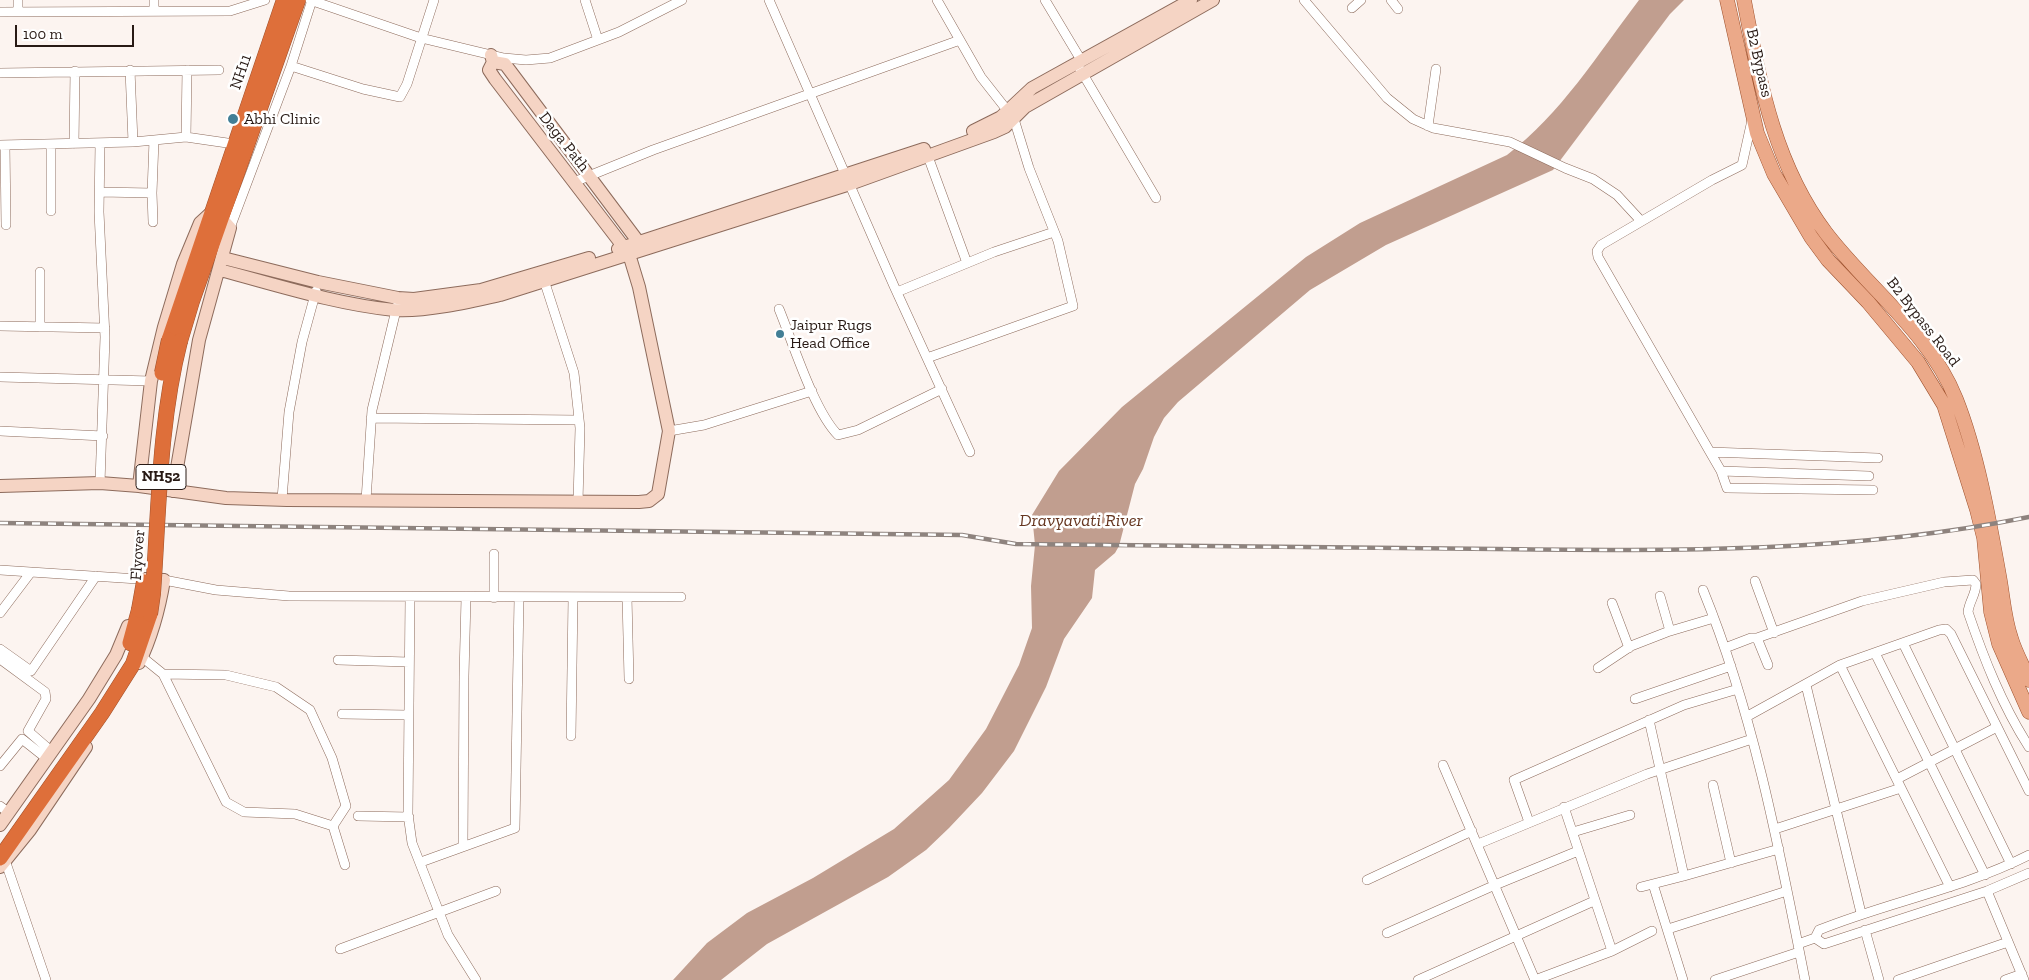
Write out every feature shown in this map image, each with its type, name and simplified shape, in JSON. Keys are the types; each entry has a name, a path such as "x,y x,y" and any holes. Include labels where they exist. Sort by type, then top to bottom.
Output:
{"highway":[{"name":"NH11","path":"221,220 234,144 284,0"},
{"name":"NH52","path":"221,220 298,0"},
{"name":"Flyover","path":"0,843 14,813 102,713 133,664 150,614 153,593 164,428 172,372 174,340 192,301 221,220"},
{"name":"Flyover","path":"2,862 14,813"}],"main road":[{"name":"B2 Bypass","path":"1727,0 1757,133 1774,174 1811,237 1828,260 1868,302 1918,362 1944,405 1984,538 1991,612 1999,644 2029,712"},
{"name":"B2 Bypass Road","path":"1744,4 1772,125 1784,163 1826,232 1887,301 1930,354 1956,398 1966,427 1990,527 2010,638 2029,680"}],"street":[{"path":"18,0 18,12"},
{"path":"154,0 154,11"},
{"path":"0,12 230,11 265,0"},
{"path":"173,491 199,340 221,264 221,220 291,66 311,0 421,38 492,58 505,64 641,245"},
{"path":"291,66 363,89 400,97 407,84 434,0"},
{"path":"585,0 598,40"},
{"path":"492,58 526,60 550,58 598,40 682,0"},
{"path":"769,0 897,292 970,452"},
{"path":"927,358 1073,306 1070,286 1054,232 1029,168 1011,114 981,77 937,0"},
{"path":"1045,0 1079,61 1083,75 1156,198"},
{"path":"1011,114 1032,88 1190,0"},
{"path":"221,264 315,296 397,304 481,290 543,276 926,153 988,126 1025,107 1213,0"},
{"path":"1304,0 1388,98 1413,120 1428,126 1510,142 1592,179 1617,195 1641,221"},
{"path":"1352,8 1361,0"},
{"path":"1391,0 1398,9"},
{"path":"574,182 810,93 960,40"},
{"name":"Daga Path","path":"492,58 489,70 495,79 627,250"},
{"path":"1428,126 1436,69"},
{"path":"130,70 133,142"},
{"path":"186,70 186,138"},
{"path":"0,73 219,70"},
{"path":"74,144 75,71"},
{"path":"1753,114 1742,165 1601,245 1597,251 1598,257 1721,471 1727,488 1873,490"},
{"path":"6,225 2,146 100,144 186,138 234,144"},
{"path":"153,222 154,140"},
{"path":"100,144 105,328 105,379 100,483"},
{"path":"51,145 51,211"},
{"path":"926,153 966,264"},
{"path":"100,192 152,194"},
{"path":"139,486 152,381 164,327 183,264 200,223 221,220"},
{"path":"897,292 966,264 1054,232"},
{"path":"0,486 100,483 139,486 226,498 578,502 639,502 649,500 658,494 669,431 639,287 627,250"},
{"path":"221,264 318,282 397,304"},
{"path":"40,272 40,327"},
{"path":"543,276 574,373 579,420 578,502"},
{"path":"282,499 289,412 302,342 318,282"},
{"path":"366,500 371,418 397,304"},
{"path":"779,309 812,391 831,428 838,434 858,430 942,389"},
{"path":"0,326 105,328"},
{"path":"0,377 152,381"},
{"path":"669,431 704,425 812,391"},
{"path":"371,418 579,420"},
{"path":"0,431 102,436"},
{"path":"1710,452 1878,458"},
{"path":"1721,471 1869,476"},
{"path":"494,554 494,598"},
{"path":"0,570 164,580 216,590 289,596 410,598 681,597"},
{"path":"0,613 31,572"},
{"path":"0,648 31,671 96,576"},
{"path":"0,825 14,813 48,754 89,699 116,655 134,607 138,579"},
{"path":"46,980 2,862 70,773 142,657 158,610 164,580"},
{"path":"1725,648 1751,638 1774,633 1862,601 1944,582 1973,580 1976,584 1976,590 1969,604 1968,612 1998,690 2013,722 2029,747"},
{"path":"1755,581 1774,633"},
{"path":"1703,590 1731,666 1752,739 1779,850 1805,980"},
{"path":"1660,596 1670,631"},
{"path":"626,597 629,679"},
{"path":"410,598 408,817 412,843 448,935 476,980"},
{"path":"463,846 466,598"},
{"path":"421,862 515,828 519,598"},
{"path":"571,736 572,598"},
{"path":"1612,602 1629,648"},
{"path":"134,607 158,610"},
{"path":"1598,668 1629,648 1670,631 1714,618"},
{"path":"1746,717 1840,665 1939,630 1946,630 1951,634 2029,791"},
{"path":"1757,638 1768,665"},
{"path":"1902,643 2011,864"},
{"path":"1875,653 1985,875"},
{"path":"142,657 163,674 226,802 244,812 296,814 333,826"},
{"path":"0,659 45,692 46,699 28,731 48,754"},
{"path":"338,660 409,662"},
{"path":"1840,665 1950,887"},
{"path":"1635,699 1731,666"},
{"path":"163,674 226,676 276,687 310,710 332,758 346,806 333,826"},
{"path":"1806,685 1861,913"},
{"path":"1529,822 1514,780 1684,705 1738,689"},
{"path":"342,714 408,715"},
{"path":"1649,720 1684,876"},
{"path":"1896,779 1997,727"},
{"path":"0,766 22,739 48,754"},
{"path":"1478,844 1564,807 1659,770 1752,739"},
{"path":"1442,765 1478,844 1535,980 1612,951 1652,931"},
{"path":"1713,785 1731,863"},
{"path":"1774,829 1901,788"},
{"path":"1564,807 1612,951"},
{"path":"1573,832 1630,814"},
{"path":"358,816 408,817"},
{"path":"333,826 345,865"},
{"path":"1367,880 1472,831"},
{"path":"1641,887 1779,850"},
{"path":"1387,934 1495,885 1578,851"},
{"path":"1715,980 1799,948 1815,938 1819,930 1861,913 1985,875 2029,855"},
{"path":"1815,938 1824,944 1987,891 2029,873"},
{"path":"1653,884 1683,980"},
{"path":"340,949 496,891"},
{"path":"1668,929 1787,891"},
{"path":"1987,891 2023,977 2004,980"},
{"path":"1418,980 1594,901"},
{"path":"1865,930 1879,980"},
{"path":"1898,980 2008,942"}],"water":[{"name":"Dravyavati River","path":"1639,0 1684,0 1670,14 1553,170 1386,245 1310,290 1178,402 1164,418 1154,437 1143,469 1135,484 1119,546 1115,553 1095,570 1092,598 1064,639 1046,687 1014,751 982,793 949,828 926,850 888,877 767,944 721,980 673,980 707,943 747,913 813,878 894,829 949,780 986,729 1019,665 1032,628 1031,586 1035,545 1032,515 1059,471 1122,407 1306,257 1360,223 1507,155 1545,121 1562,102"}],"railway":[{"path":"0,523 962,535 1016,544 1630,550 1764,547 1830,543 1963,529 2029,517"}],"place":[{"name":"Abhi Clinic","path":"233,119"},
{"name":"Jaipur Rugs Head Office","path":"780,334"}]}
